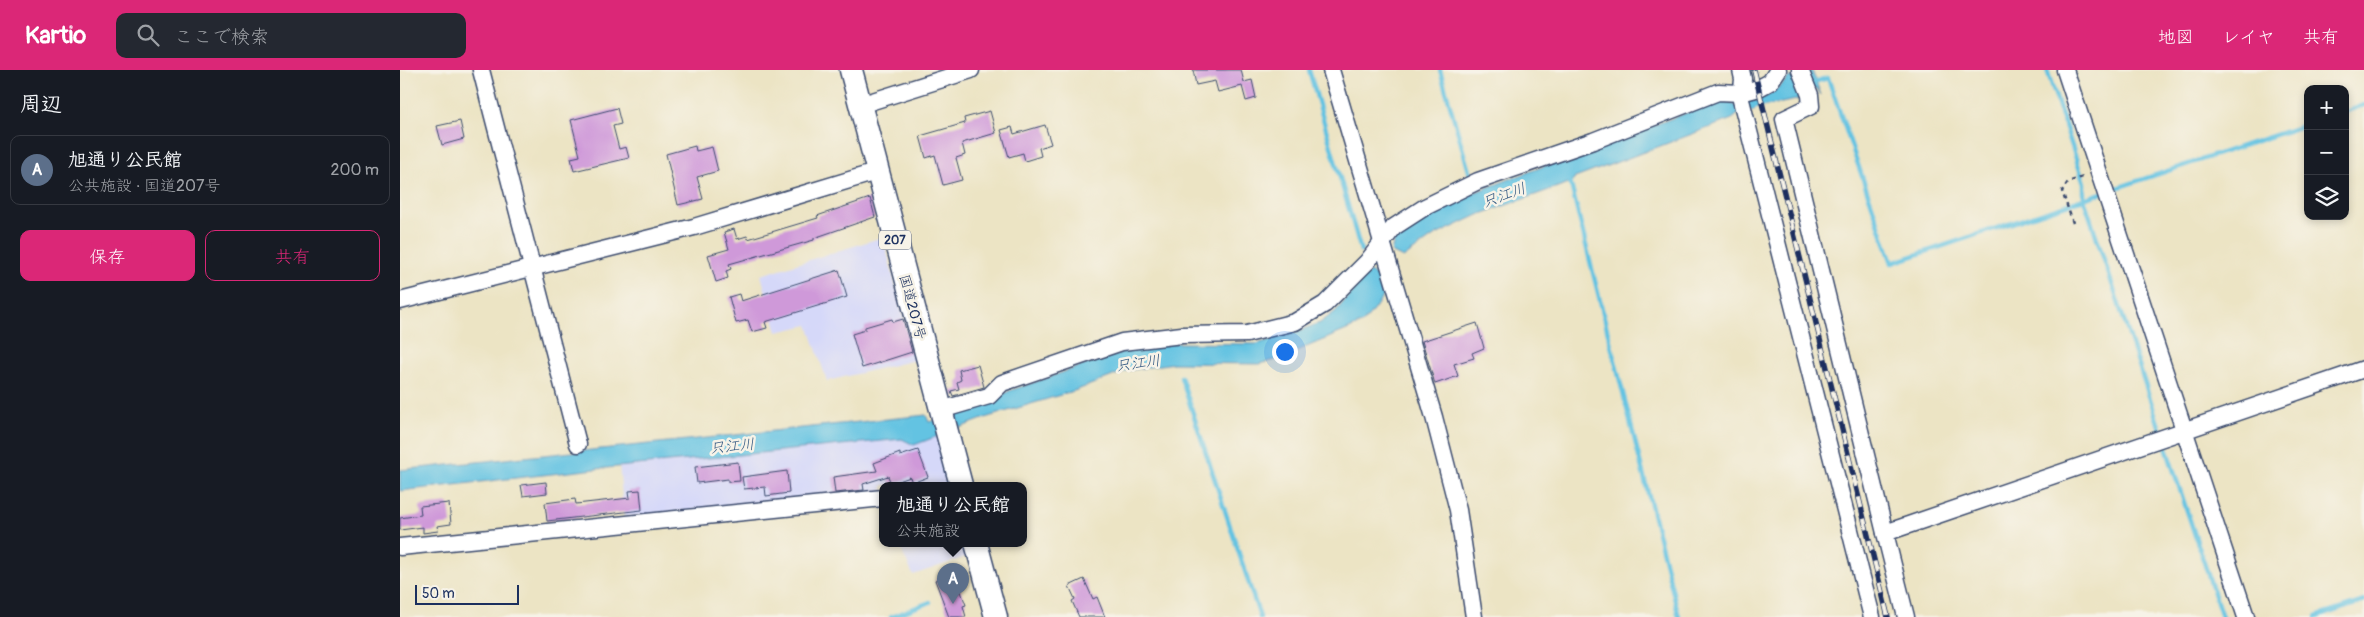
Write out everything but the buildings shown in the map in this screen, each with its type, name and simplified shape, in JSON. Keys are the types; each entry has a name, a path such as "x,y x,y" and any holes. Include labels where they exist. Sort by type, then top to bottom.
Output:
{"highway":[{"name":"国道207号","path":"851,70 876,172 960,482"},
{"path":"977,547 996,617"}],"street":[{"path":"481,70 578,444"},
{"path":"860,105 971,70"},
{"path":"1331,70 1392,281 1434,417 1458,510 1474,617"},
{"path":"1741,70 1743,78 1742,102 1872,617"},
{"path":"1742,102 1770,82 1776,70"},
{"path":"2065,70 2096,179 2108,201 2170,436 2246,617"},
{"path":"1800,71 1810,95 1810,106 1784,119 1906,617"},
{"path":"941,410 989,396 1002,384 1122,342 1182,335 1247,334 1295,322 1325,304 1367,262 1383,250 1394,227 1425,207 1473,184 1594,141 1718,92 1742,102"},
{"path":"400,302 694,227 876,172"},
{"path":"1885,532 2364,369"},
{"path":"400,547 879,498"}],"path":[{"path":"2074,223 2062,191 2068,182 2096,179"}],"shaded area":[{"path":"883,237 915,360 827,381 808,325 777,332 761,275"},
{"path":"939,432 952,482 879,482 879,495 878,491 624,517 619,464"},
{"path":"900,547 968,547 971,555 913,575"}],"water":[{"name":"只江川","path":"1812,71 1821,95 1817,89 1800,93 1801,99 1757,108 1754,111 1741,112 1732,119 1575,178 1569,183 1478,215 1434,236 1403,258 1391,252 1395,237 1423,217 1470,194 1721,100 1737,106 1753,99 1755,101 1774,92 1789,77 1794,78"},
{"name":"只江川","path":"1369,272 1381,279 1387,292 1361,324 1278,359 1259,364 1173,363 1126,371 1077,390 988,417 914,445 902,439 596,469 400,491 400,470 926,415 929,422 994,400 1009,391 1122,352 1174,343 1257,344 1301,330 1320,323 1336,311"}],"waterway":[{"path":"1309,70 1361,251"},
{"path":"1440,70 1472,182"},
{"path":"2047,70 2084,183 2084,199 2222,617"},
{"path":"1817,81 1828,78 1892,263 2304,125"},
{"path":"2349,111 2364,105"},
{"path":"1569,177 1679,617"},
{"path":"1181,377 1260,617"},
{"path":"2316,617 2364,601"},
{"path":"891,617 930,602"}],"railway":[{"path":"1754,70 1888,617"}],"place":[{"name":"旭通り公民館","path":"953,604"}]}
